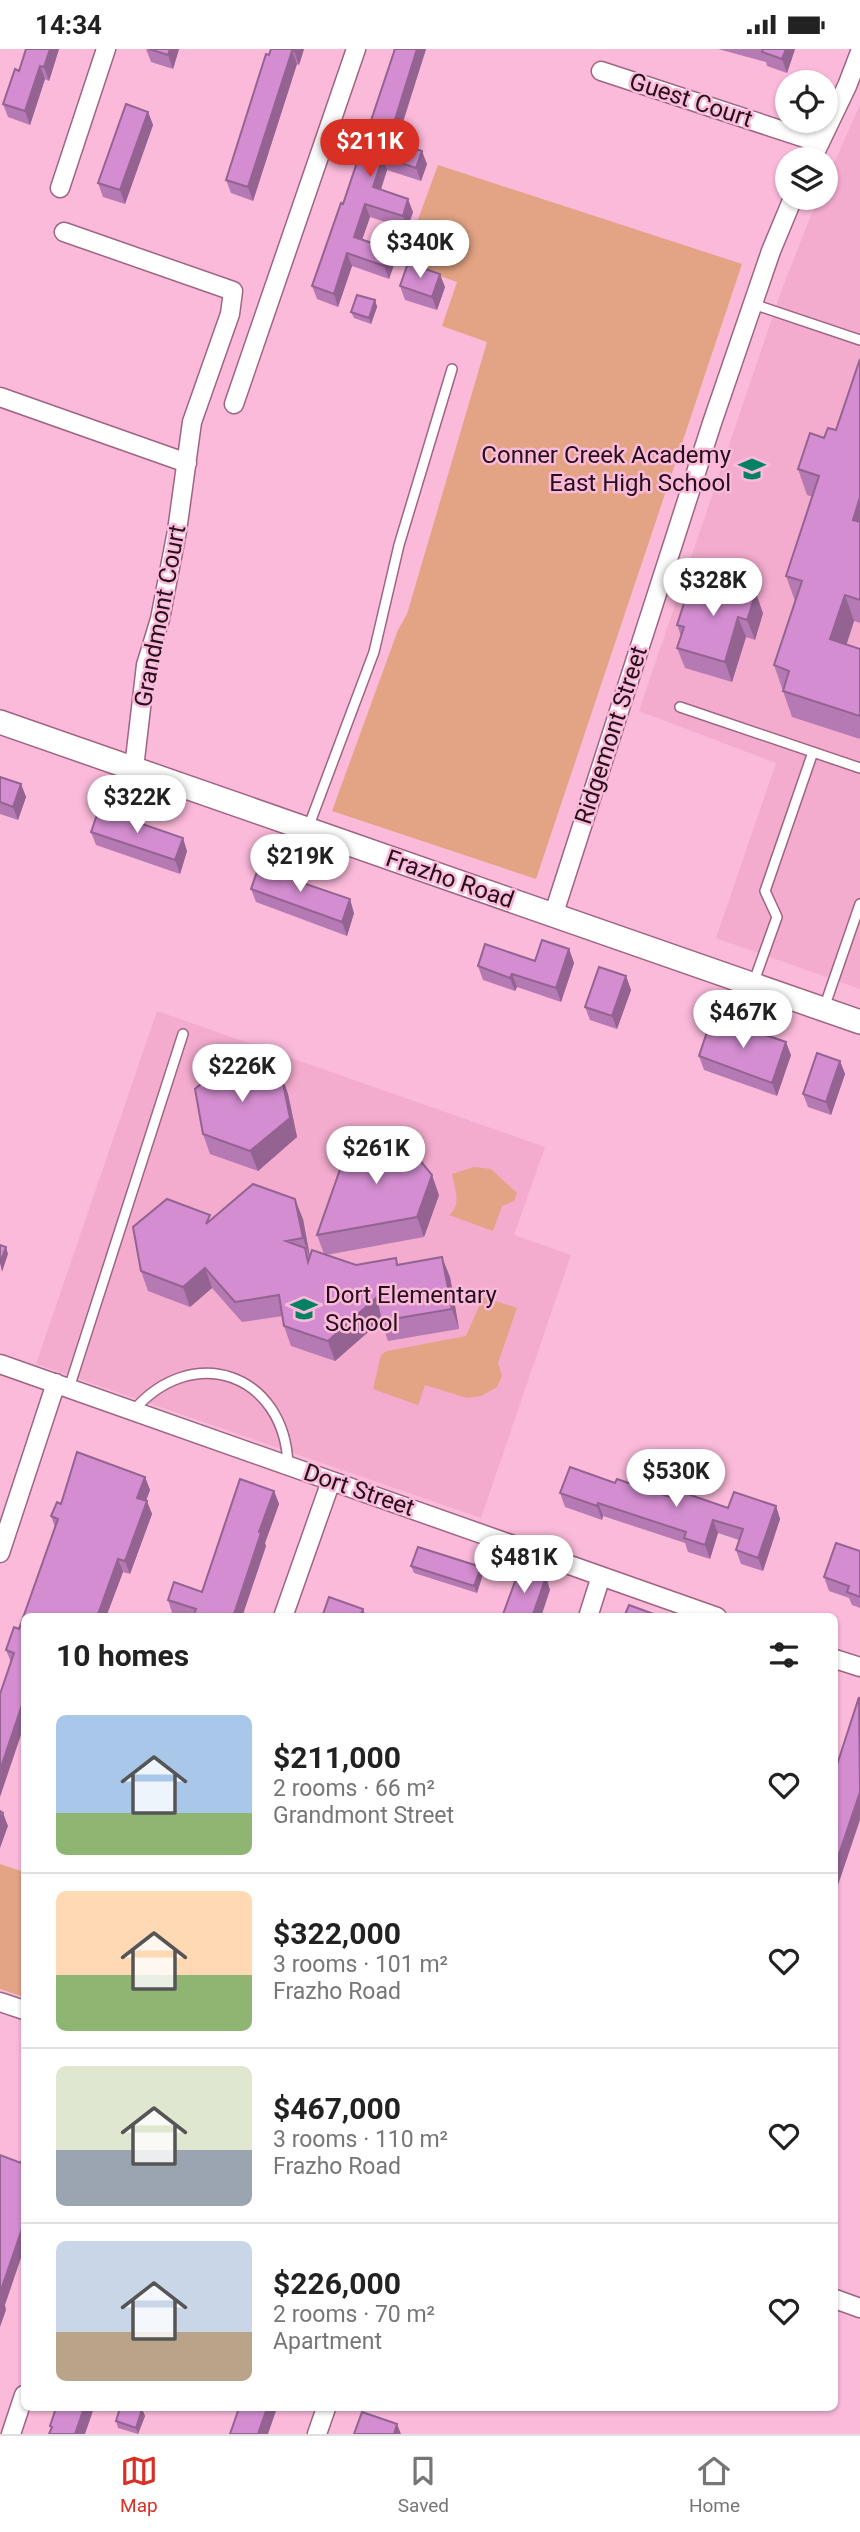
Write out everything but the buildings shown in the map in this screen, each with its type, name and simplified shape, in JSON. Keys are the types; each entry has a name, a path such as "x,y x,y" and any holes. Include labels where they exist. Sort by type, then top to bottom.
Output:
{"street":[{"path":"60,188 106,49"},
{"path":"234,404 356,49"},
{"path":"818,147 860,52"},
{"name":"Guest Court","path":"601,71 805,147"},
{"name":"Ridgemont Street","path":"552,916 753,304 788,210"},
{"name":"Grandmont Court","path":"64,232 233,291 230,314 192,422 160,619 146,665 134,768"},
{"path":"0,397 187,463"},
{"name":"Frazho Road","path":"0,722 860,1023"},
{"name":"Dort Street","path":"0,1364 706,1613"},
{"path":"0,1553 63,1386"},
{"path":"285,1613 331,1481"},
{"path":"589,1613 601,1576"},
{"path":"838,1660 860,1667"},
{"path":"0,2002 21,2009"},
{"path":"838,2300 860,2308"},
{"path":"11,2434 21,2404"},
{"path":"317,2434 325,2411"}],"lane":[{"path":"753,304 860,340"},
{"path":"307,829 374,652 399,545 452,369"},
{"path":"680,707 860,768"},
{"path":"753,985 777,917 765,891 813,752"},
{"path":"823,1010 860,904"},
{"path":"63,1386 183,1034"},
{"path":"134,1411 147,1395 182,1376 202,1373 232,1378 258,1393 272,1408 282,1426 288,1465"}],"shaded area":[{"path":"860,105 860,989 716,938 776,763 639,711 782,289 813,210 838,210 838,154"},
{"path":"438,165 742,264 536,879 332,811 398,630 407,614 487,342 442,326 457,282 402,263"},
{"name":"Dort Elementary School","path":"157,1011 545,1147 514,1235 571,1255 481,1518 36,1364"},
{"path":"474,1167 491,1169 517,1193 514,1201 502,1206 493,1231 449,1215 456,1202 452,1174"},
{"path":"483,1297 517,1308 498,1363 502,1376 497,1387 481,1396 467,1398 425,1385 418,1405 373,1389 381,1355 387,1351 466,1336"},
{"path":"0,1864 21,1871 21,1996 0,1989"}],"place":[{"name":"Conner Creek Academy East High School","path":"752,469"},
{"name":"Dort Elementary School","path":"304,1309"}]}
